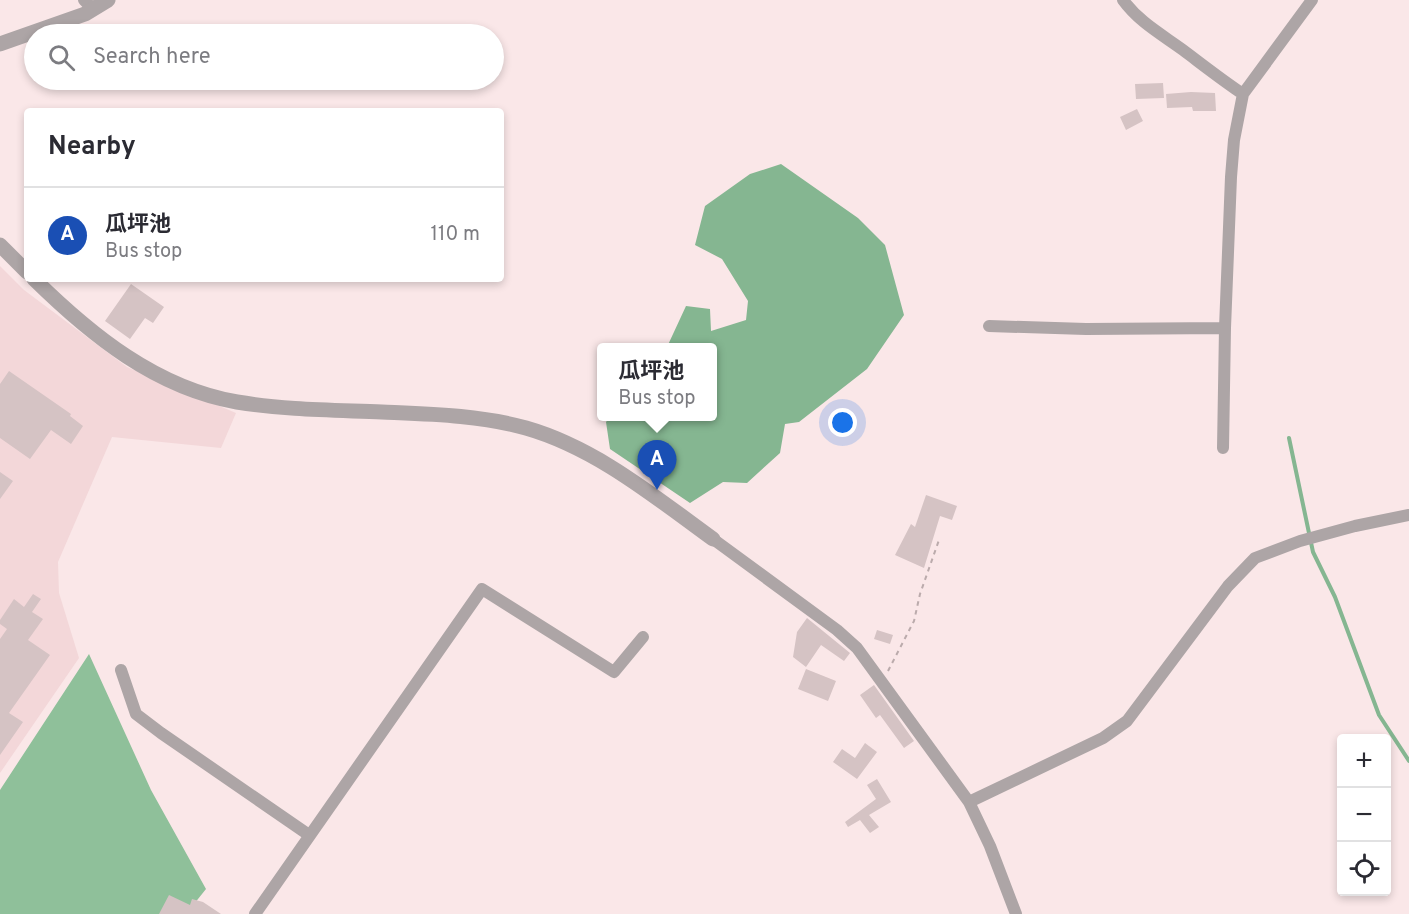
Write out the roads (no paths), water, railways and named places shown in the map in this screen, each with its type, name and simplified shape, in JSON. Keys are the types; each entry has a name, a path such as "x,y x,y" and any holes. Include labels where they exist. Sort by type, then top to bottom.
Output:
{"street":[{"path":"62,24 88,4 108,0"},
{"path":"1123,0 1132,13 1163,38 1243,94"},
{"path":"1223,448 1231,177 1234,140 1243,94 1312,0"},
{"path":"0,44 24,36"},
{"path":"0,245 24,269"},
{"path":"37,282 101,340 129,359 200,392 236,401 295,408 423,414 496,421 527,428 585,451 638,485 848,639 881,680 969,802 990,846 1016,914"},
{"path":"989,326 1086,329 1225,328"},
{"path":"969,802 1103,738 1127,721 1228,586 1255,558 1311,538 1409,515"},
{"path":"255,914 482,589 614,672 643,637"},
{"path":"121,670 136,714 309,835"}],"waterway":[{"path":"1289,438 1313,552 1335,597 1379,715 1409,761"}],"place":[{"name":"瓜坪池","path":"657,490"}]}
